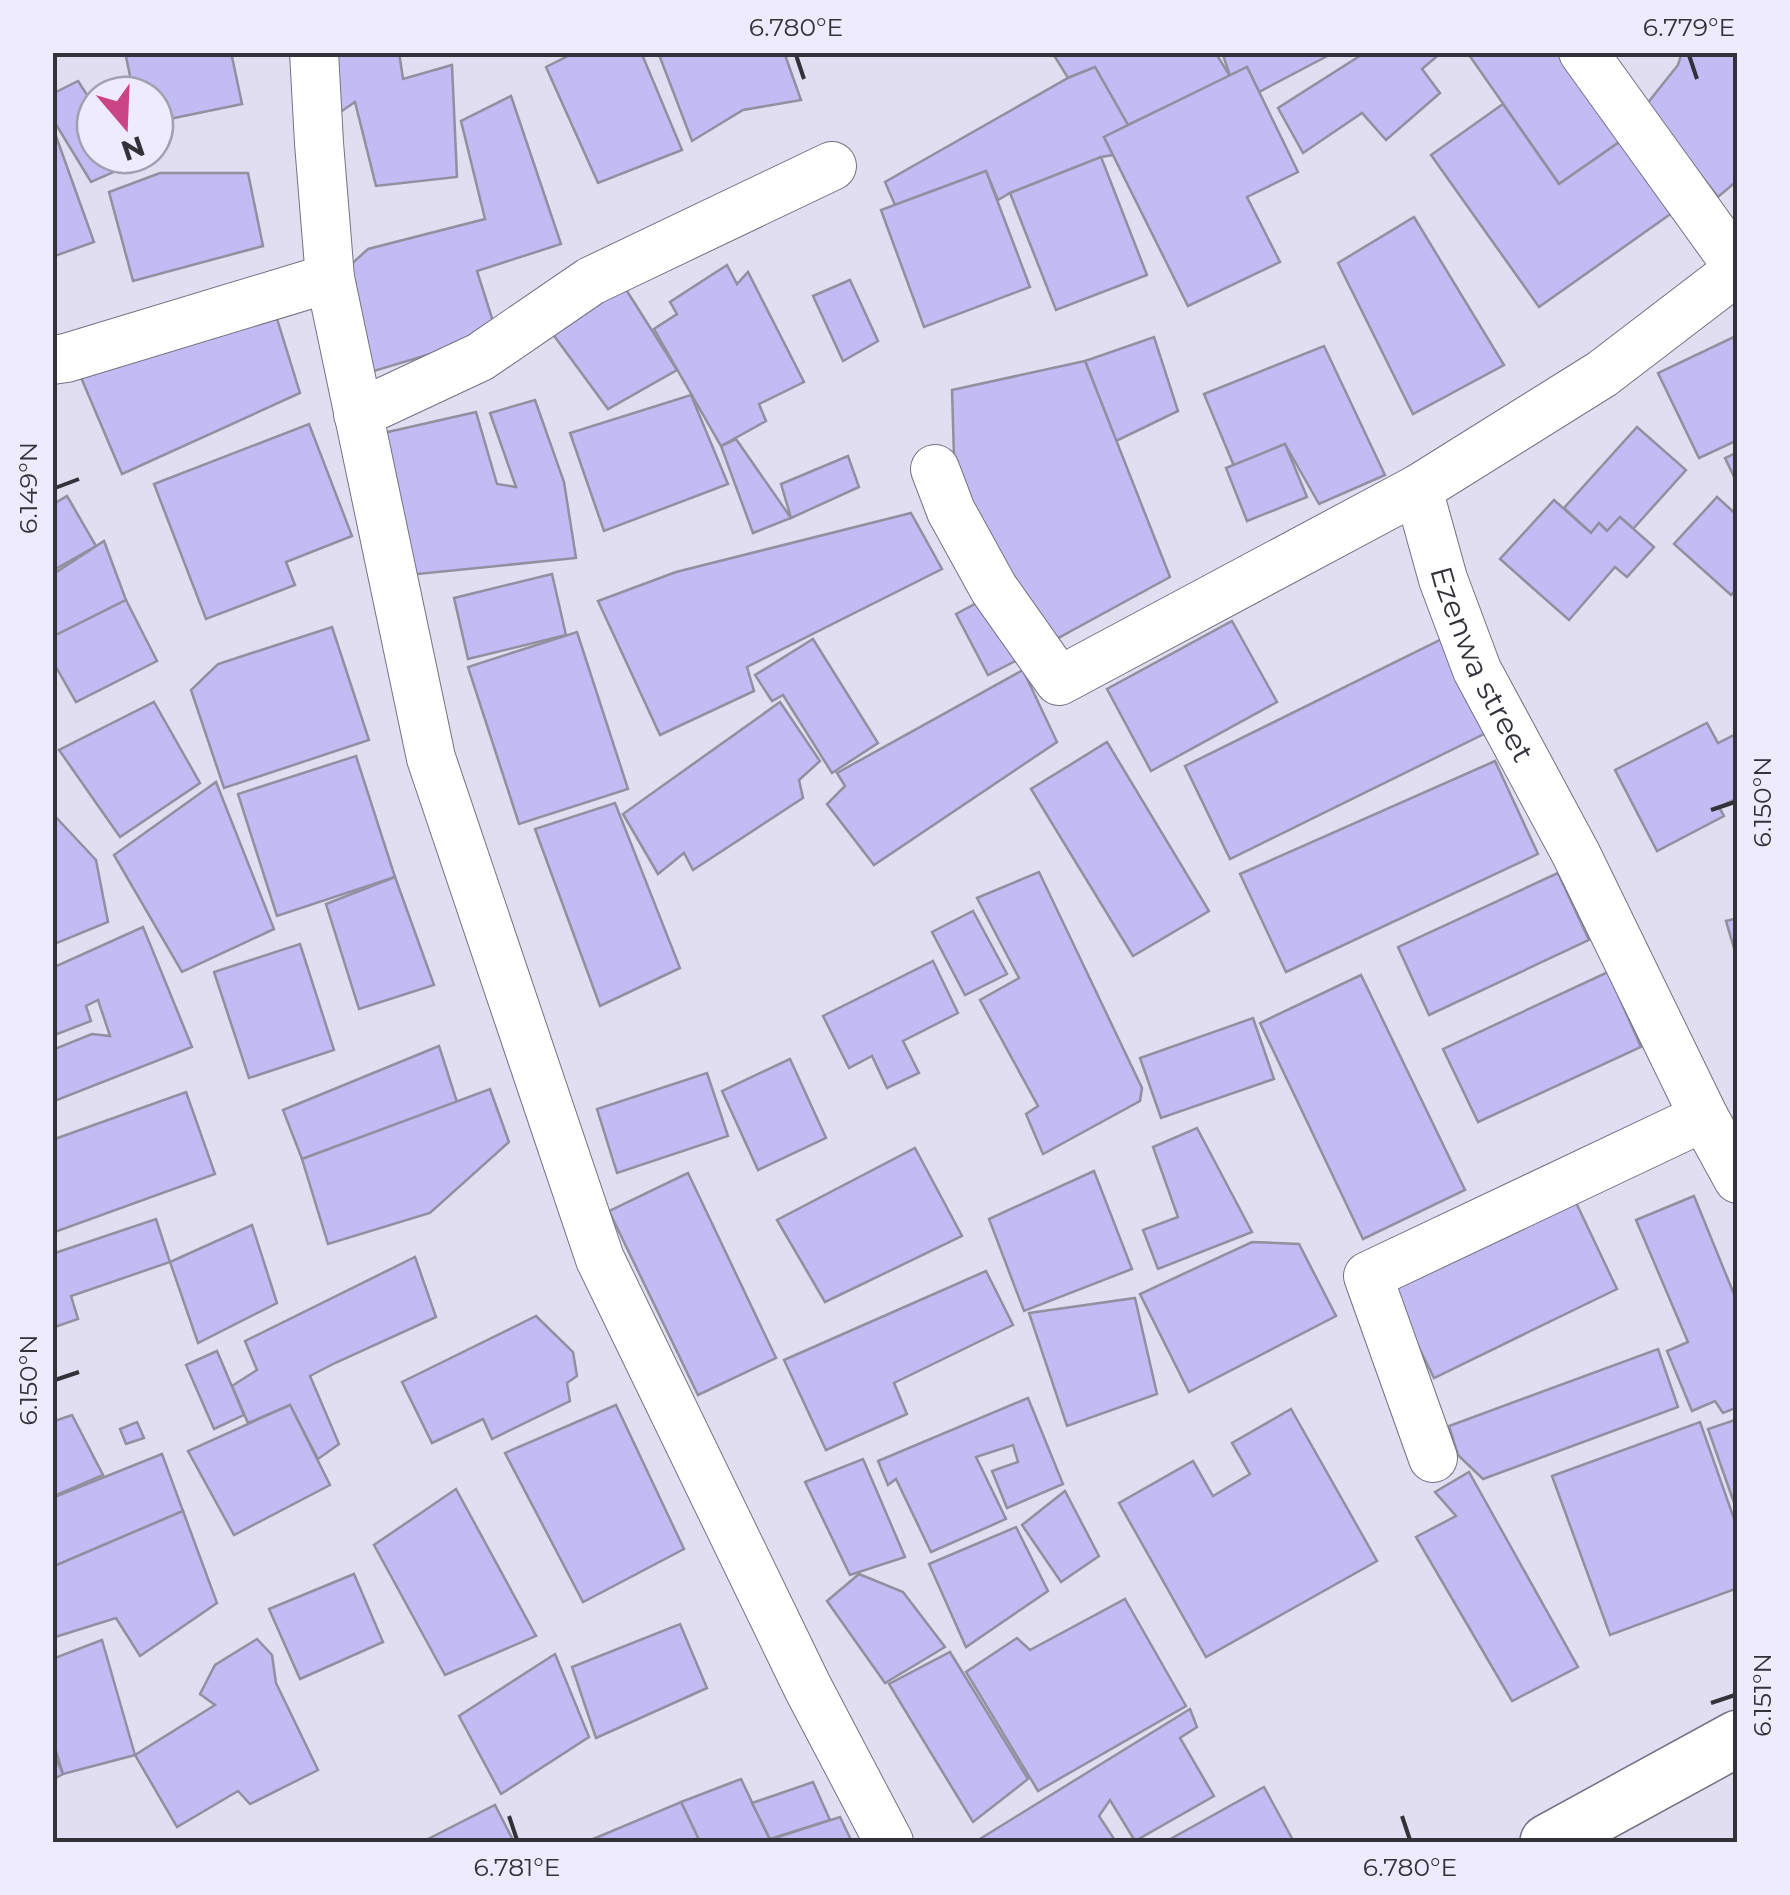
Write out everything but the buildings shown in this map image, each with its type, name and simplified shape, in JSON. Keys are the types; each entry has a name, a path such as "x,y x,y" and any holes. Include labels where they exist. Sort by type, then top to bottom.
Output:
{"street":[{"path":"314,52 330,278 431,758 600,1259 808,1688 889,1842"},
{"path":"935,469 951,511 994,589 1060,681 1418,489 1602,374 1738,269 1583,52"},
{"path":"358,414 480,357 591,282 832,166"},
{"path":"52,360 330,278"},
{"name":"Ezenwa street","path":"1418,489 1443,579 1478,670 1576,854 1738,1179"},
{"path":"1433,1458 1368,1276 1704,1117"},
{"path":"1548,1842 1738,1738"}]}
